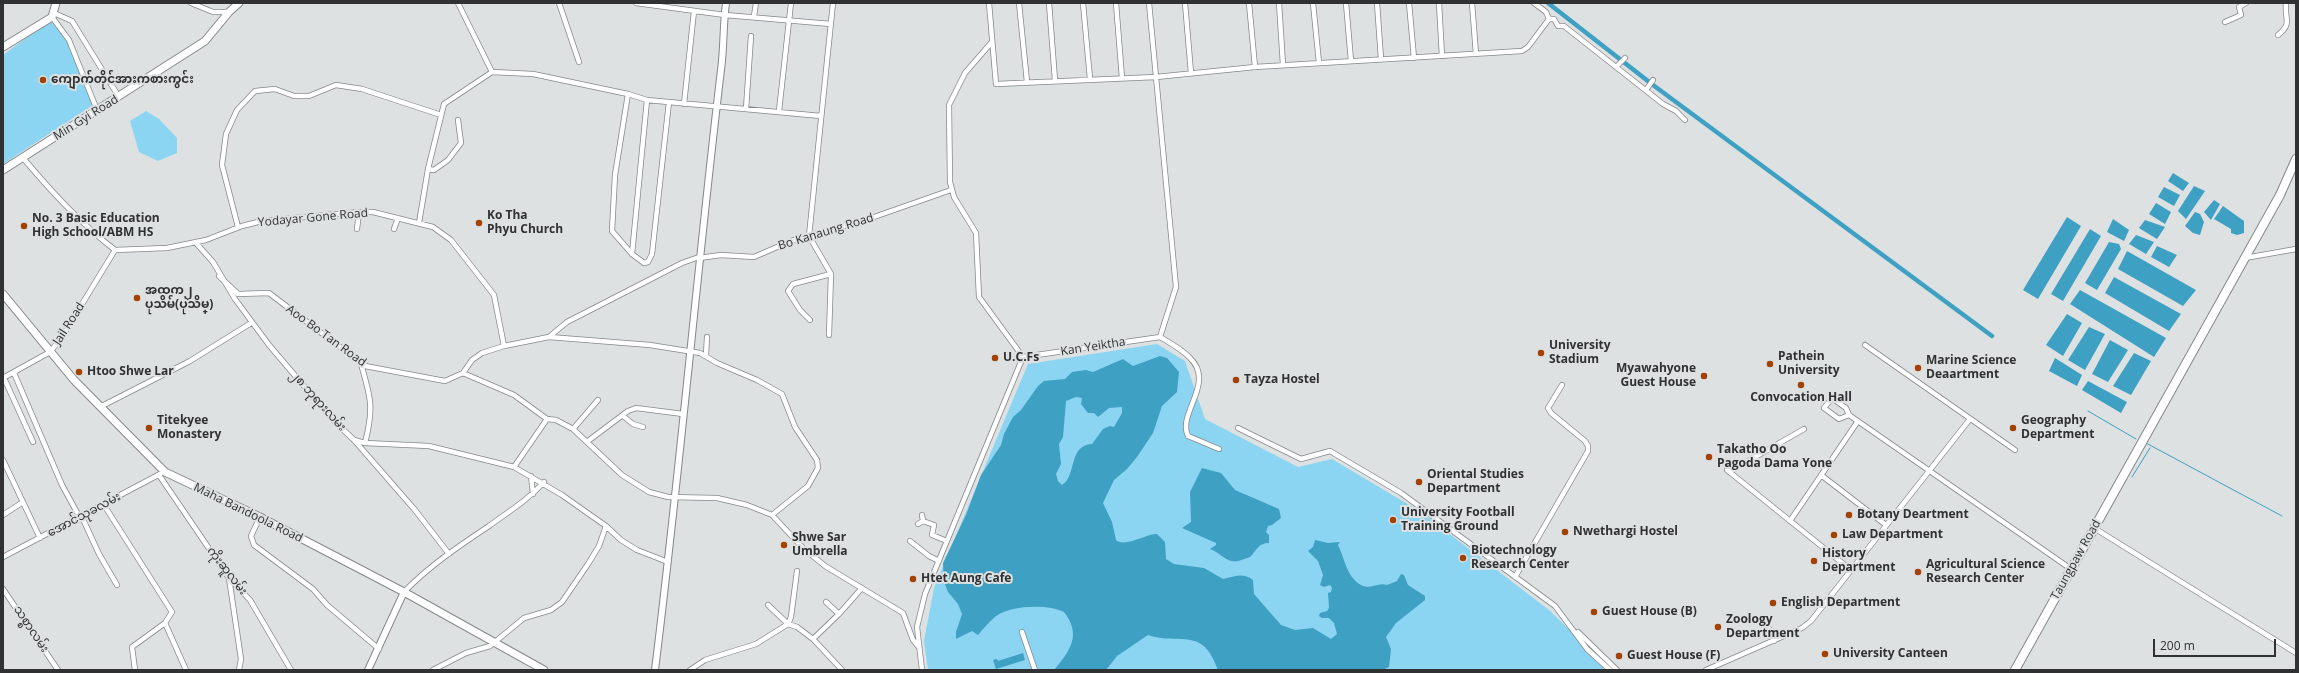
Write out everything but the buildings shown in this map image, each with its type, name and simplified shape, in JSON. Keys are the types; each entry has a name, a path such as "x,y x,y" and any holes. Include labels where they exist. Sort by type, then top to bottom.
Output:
{"highway":[{"name":"Taungpaw Road","path":"2015,670 2069,568 2094,528 2280,195 2296,158"}],"main road":[{"path":"3,47 53,15 56,3"},
{"name":"Min Gyi Road","path":"3,170 205,41 229,12 239,3"},
{"name":"Maha Bandoola Road","path":"3,294 48,353 162,474"},
{"name":"Maha Bandoola Road","path":"3,301 97,409 162,474 259,519 403,595 493,645 534,670"},
{"name":"Maha Bandoola Road","path":"493,645 544,670"}],"street":[{"path":"191,3 213,12 229,12"},
{"path":"458,3 492,72"},
{"path":"559,3 579,62"},
{"path":"636,3 684,6 694,11 725,15 754,16 790,21 831,24"},
{"path":"655,670 668,562 699,257 716,107 722,68 726,3"},
{"path":"754,16 756,3"},
{"path":"779,111 791,3"},
{"path":"829,335 831,274 809,236 833,3"},
{"path":"989,3 991,43 996,84 1156,76 1283,65 1525,50 1549,18"},
{"path":"1019,3 1027,82"},
{"path":"1049,3 1055,80"},
{"path":"1083,3 1090,79"},
{"path":"1116,3 1122,78"},
{"path":"1149,3 1176,287 1160,337 1191,358 1198,375 1198,391 1185,426 1188,436 1219,449"},
{"path":"1185,3 1191,73"},
{"path":"1250,3 1255,67"},
{"path":"1279,3 1283,65"},
{"path":"1313,3 1318,63"},
{"path":"1346,3 1351,61"},
{"path":"1377,3 1381,59"},
{"path":"1409,3 1414,58"},
{"path":"1439,3 1442,56"},
{"path":"1472,3 1476,54"},
{"path":"1534,3 1546,12 1549,18 1554,19 1558,26 1564,26 1647,88 1685,120"},
{"path":"2225,22 2241,15 2239,7 2246,3"},
{"path":"2278,35 2288,23 2286,3"},
{"path":"684,104 694,11"},
{"path":"53,15 72,21 119,97"},
{"path":"53,15 69,40 96,110"},
{"path":"746,109 751,36"},
{"path":"922,670 918,646 917,627 925,594 1024,357 979,297 976,233 951,190 948,130 949,105 966,73 991,43"},
{"path":"1618,66 1625,58"},
{"path":"419,223 428,169 440,115 444,104 492,72 533,74 628,94 647,100 821,116"},
{"path":"1647,88 1653,80"},
{"path":"238,227 222,165 226,134 237,110 255,91 275,89 294,96 309,96 336,85 362,89 440,115"},
{"path":"628,94 615,175 612,231 632,254 644,263 648,262 652,254 669,102"},
{"path":"632,254 647,100"},
{"path":"428,169 434,170 457,150 461,143 458,120"},
{"path":"23,158 50,190 80,220 115,250"},
{"name":"Bo Kanaung Road","path":"504,346 549,337 568,322 682,263 699,257 721,255 754,257 791,241 951,190"},
{"path":"357,229 359,212"},
{"name":"Yodayar Gone Road","path":"115,250 167,248 196,243 238,227 262,221 359,212 373,212 419,223 433,227 451,240 494,295 504,346"},
{"path":"394,229 398,218"},
{"name":"၂၈ ဘုရားလမ်း","path":"196,243 213,262 219,276 251,322 332,419 354,440 415,510 448,554"},
{"path":"2245,258 2296,249"},
{"name":"Jail Road","path":"4,378 48,353 62,337 115,250"},
{"path":"810,320 800,310 788,291 793,284 831,274"},
{"name":"Aoo Bo Tan Road","path":"219,276 238,294 269,293 361,364 445,381 463,373 472,360 482,353 504,346"},
{"path":"100,407 190,361 251,322"},
{"path":"706,355 707,336"},
{"path":"549,337 650,345 706,355 716,363 757,380 782,394 795,427 816,460 818,468 808,486 772,515"},
{"name":"Kan Yeiktha","path":"1024,357 1160,337"},
{"path":"1865,345 2015,450"},
{"path":"361,364 370,394 372,418 365,443"},
{"path":"14,373 62,485 81,517 99,554 117,585"},
{"path":"463,373 514,395 547,419 556,420 573,429 588,441 622,475 649,492 674,497 717,498 747,505 772,515 802,547 825,566 903,613 913,640 918,646"},
{"path":"4,378 33,442"},
{"path":"1515,577 1588,452 1586,441 1551,413 1548,408 1562,385"},
{"path":"1849,415 1839,419 1824,408 1832,398 1846,408 1849,415 2069,568"},
{"path":"573,429 598,400"},
{"path":"588,441 636,408 683,414"},
{"path":"623,416 633,424 644,428"},
{"path":"514,467 547,419"},
{"path":"1706,670 1802,628 1811,621 1970,419"},
{"path":"1790,521 1858,421"},
{"path":"1238,428 1301,459 1330,451 1401,493 1555,606 1570,624 1587,649 1610,670"},
{"path":"1804,429 1728,471 1851,570"},
{"path":"354,440 365,443 430,446 514,467 544,482 606,526 621,540 637,550 668,562"},
{"path":"3,460 40,538"},
{"name":"အောင်သုခလမ်း","path":"3,557 162,474"},
{"name":"ကိုးဆူလမ်း","path":"162,474 229,578 250,600 290,670"},
{"path":"1821,475 1886,525"},
{"path":"531,476 533,494"},
{"path":"368,670 403,595 448,554 533,494 544,482"},
{"path":"3,515 23,502"},
{"path":"104,505 172,612 165,623 132,647 135,670"},
{"path":"922,515 923,521"},
{"path":"259,519 251,536 254,545 313,589 327,605 379,649"},
{"path":"923,521 934,525 932,535 947,541"},
{"path":"918,524 923,521"},
{"path":"433,670 466,653 493,645 524,618 551,610 562,602 599,546 606,526"},
{"path":"2094,528 2296,653"},
{"path":"910,541 929,556 939,561"},
{"path":"690,670 705,660 756,644 788,624 791,616 797,572"},
{"path":"229,578 241,659 239,670"},
{"path":"813,639 839,614 862,588"},
{"name":"သစ္စာလမ်း","path":"3,589 58,670"},
{"path":"826,602 839,614"},
{"path":"768,604 788,624 797,628 813,639 842,670"},
{"path":"1765,620 1774,641"},
{"path":"165,623 186,670"},
{"path":"1570,624 1618,670"},
{"path":"909,628 917,627"},
{"path":"1022,632 1035,670"}],"shaded area":[{"name":"ကျောက်တိုင်အားကစားကွင်း","path":"52,19 59,21 93,105 3,164 3,55"},
{"path":"146,111 159,119 177,138 177,153 158,161 139,152 130,121"},
{"path":"2173,173 2189,183 2183,191 2168,181"},
{"path":"2194,186 2205,191 2186,219 2178,211"},
{"path":"2164,187 2180,195 2174,206 2158,197"},
{"path":"2214,200 2220,204 2211,220 2204,212"},
{"path":"2156,203 2171,212 2165,224 2149,214"},
{"path":"2223,206 2244,221 2244,233 2237,235 2231,233 2231,229 2214,219"},
{"path":"2195,212 2200,214 2204,222 2200,235 2193,233 2185,226"},
{"path":"2067,217 2081,226 2038,299 2023,290"},
{"path":"2113,219 2129,230 2124,241 2107,232"},
{"path":"2145,220 2165,227 2157,239 2139,228"},
{"path":"2090,229 2101,236 2063,301 2051,294"},
{"path":"2136,235 2154,242 2146,254 2129,244"},
{"path":"2109,242 2119,244 2121,249 2097,290 2085,283"},
{"path":"2157,246 2177,255 2169,267 2151,257"},
{"path":"2127,251 2196,290 2183,306 2118,269"},
{"path":"2114,277 2181,314 2169,331 2105,293"},
{"path":"2080,290 2166,338 2154,357 2070,304"},
{"path":"2067,314 2082,323 2063,356 2046,345"},
{"path":"2089,327 2105,334 2085,370 2068,360"},
{"path":"2110,340 2128,350 2108,382 2092,374"},
{"path":"1157,344 1185,361 1205,419 1298,467 1332,459 1421,512 1549,610 1611,670 928,670 924,641 934,588 1028,364"},
{"path":"2134,353 2151,361 2131,395 2113,386"},
{"path":"1160,356 1167,358 1179,372 1177,392 1162,406 1153,433 1137,457 1127,469 1114,480 1103,503 1112,522 1116,540 1120,542 1130,542 1157,534 1165,542 1166,559 1174,564 1204,568 1223,579 1245,576 1253,580 1254,594 1281,625 1295,630 1313,628 1331,639 1337,634 1334,623 1329,618 1322,618 1319,616 1320,613 1327,611 1329,608 1328,593 1331,592 1332,588 1330,585 1324,587 1320,585 1323,575 1318,561 1308,551 1313,547 1315,540 1328,543 1340,542 1338,545 1347,568 1353,579 1358,583 1366,587 1381,584 1387,585 1397,581 1401,574 1404,575 1408,585 1425,596 1425,600 1396,623 1386,637 1391,649 1389,667 1383,670 1218,670 1212,656 1205,647 1198,642 1160,638 1148,635 1117,656 1106,670 1054,670 1065,656 1072,642 1072,628 1064,612 1057,609 1039,607 1019,608 1001,613 995,617 978,635 972,631 956,639 956,632 962,614 958,604 948,592 944,582 943,563 966,515 981,475 1001,445 1004,434 1013,417 1021,410 1038,386 1044,381 1065,379 1072,372 1086,370 1093,372 1123,359 1133,366","holes":["1076,397 1082,398 1081,404 1088,413 1094,413 1098,417 1109,408 1122,407 1122,413 1114,427 1110,426 1103,429 1092,444 1084,446 1079,450 1070,475 1067,481 1062,485 1058,481 1056,474 1061,464 1059,444 1063,437 1066,401"]},
{"path":"2055,358 2082,375 2077,386 2049,371"},
{"path":"2088,381 2127,402 2121,413 2082,390"},
{"path":"1202,468 1221,473 1235,490 1279,509 1281,518 1272,525 1268,526 1266,532 1269,535 1269,543 1262,544 1250,557 1240,561 1231,561 1210,549 1216,545 1216,543 1182,528 1191,522 1190,492"},
{"path":"1023,653 1025,660 996,669 993,660 997,659 998,661"}],"waterway":[{"path":"1548,3 1653,85 1992,336"},
{"path":"2088,411 2136,439"},
{"path":"2146,443 2282,516"},
{"path":"2132,477 2150,448"}],"place":[{"name":"ကျောက်တိုင်အားကစားကွင်း","path":"43,80"},
{"name":"Ko Tha Phyu Church","path":"479,223"},
{"name":"No. 3 Basic Education High School/ABM HS","path":"24,226"},
{"name":"အထက၂ ပုသိမ်(ပုသိမ္)","path":"137,298"},
{"name":"University Stadium","path":"1541,353"},
{"name":"U.C.Fs","path":"995,358"},
{"name":"Pathein University","path":"1770,364"},
{"name":"Marine Science Deaartment","path":"1918,368"},
{"name":"Htoo Shwe Lar","path":"79,372"},
{"name":"Myawahyone Guest House","path":"1704,376"},
{"name":"Tayza Hostel","path":"1236,380"},
{"name":"Convocation Hall","path":"1801,385"},
{"name":"Titekyee Monastery","path":"149,428"},
{"name":"Geography Department","path":"2013,428"},
{"name":"Takatho Oo Pagoda Dama Yone","path":"1709,457"},
{"name":"Oriental Studies Department","path":"1419,482"},
{"name":"Botany Deartment","path":"1849,515"},
{"name":"University Football Training Ground","path":"1393,520"},
{"name":"Nwethargi Hostel","path":"1565,532"},
{"name":"Law Department","path":"1834,535"},
{"name":"Shwe Sar Umbrella","path":"784,545"},
{"name":"Biotechnology Research Center","path":"1463,558"},
{"name":"History Department","path":"1814,561"},
{"name":"Agricultural Science Research Center","path":"1918,572"},
{"name":"Htet Aung Cafe","path":"913,579"},
{"name":"English Department","path":"1773,603"},
{"name":"Guest House (B)","path":"1594,612"},
{"name":"Zoology Department","path":"1718,627"},
{"name":"University Canteen","path":"1825,654"},
{"name":"Guest House (F)","path":"1619,656"}]}
